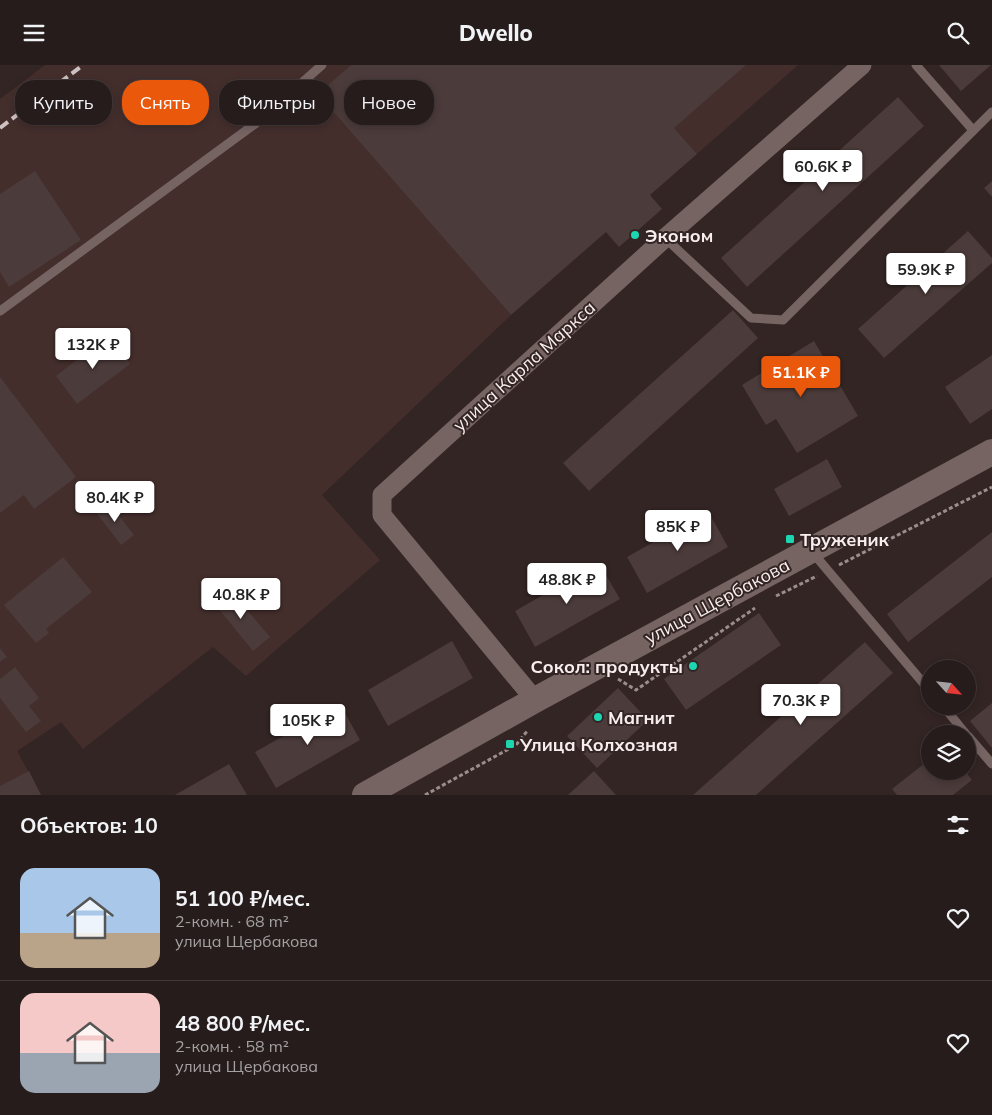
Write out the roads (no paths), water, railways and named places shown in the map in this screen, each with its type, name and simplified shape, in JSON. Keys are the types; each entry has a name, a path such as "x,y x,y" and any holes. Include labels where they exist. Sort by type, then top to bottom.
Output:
{"main road":[{"name":"улица Щербакова","path":"375,792 535,700 992,452"}],"street":[{"name":"улица Карла Маркса","path":"535,700 382,515 382,495 665,238 862,65"}],"lane":[{"path":"0,311 255,124 322,65"},
{"path":"916,65 972,129"},
{"path":"665,238 751,318 783,320 972,129 992,112"},
{"path":"812,551 921,680"},
{"path":"950,715 959,725"},
{"path":"976,745 992,764"}],"railway":[{"path":"0,128 83,65"}],"place":[{"name":"Эконом","path":"635,235"},
{"name":"Труженик","path":"790,539"},
{"name":"Сокол: продукты","path":"693,666"},
{"name":"Магнит","path":"598,717"},
{"name":"Улица Колхозная","path":"510,744"}]}
